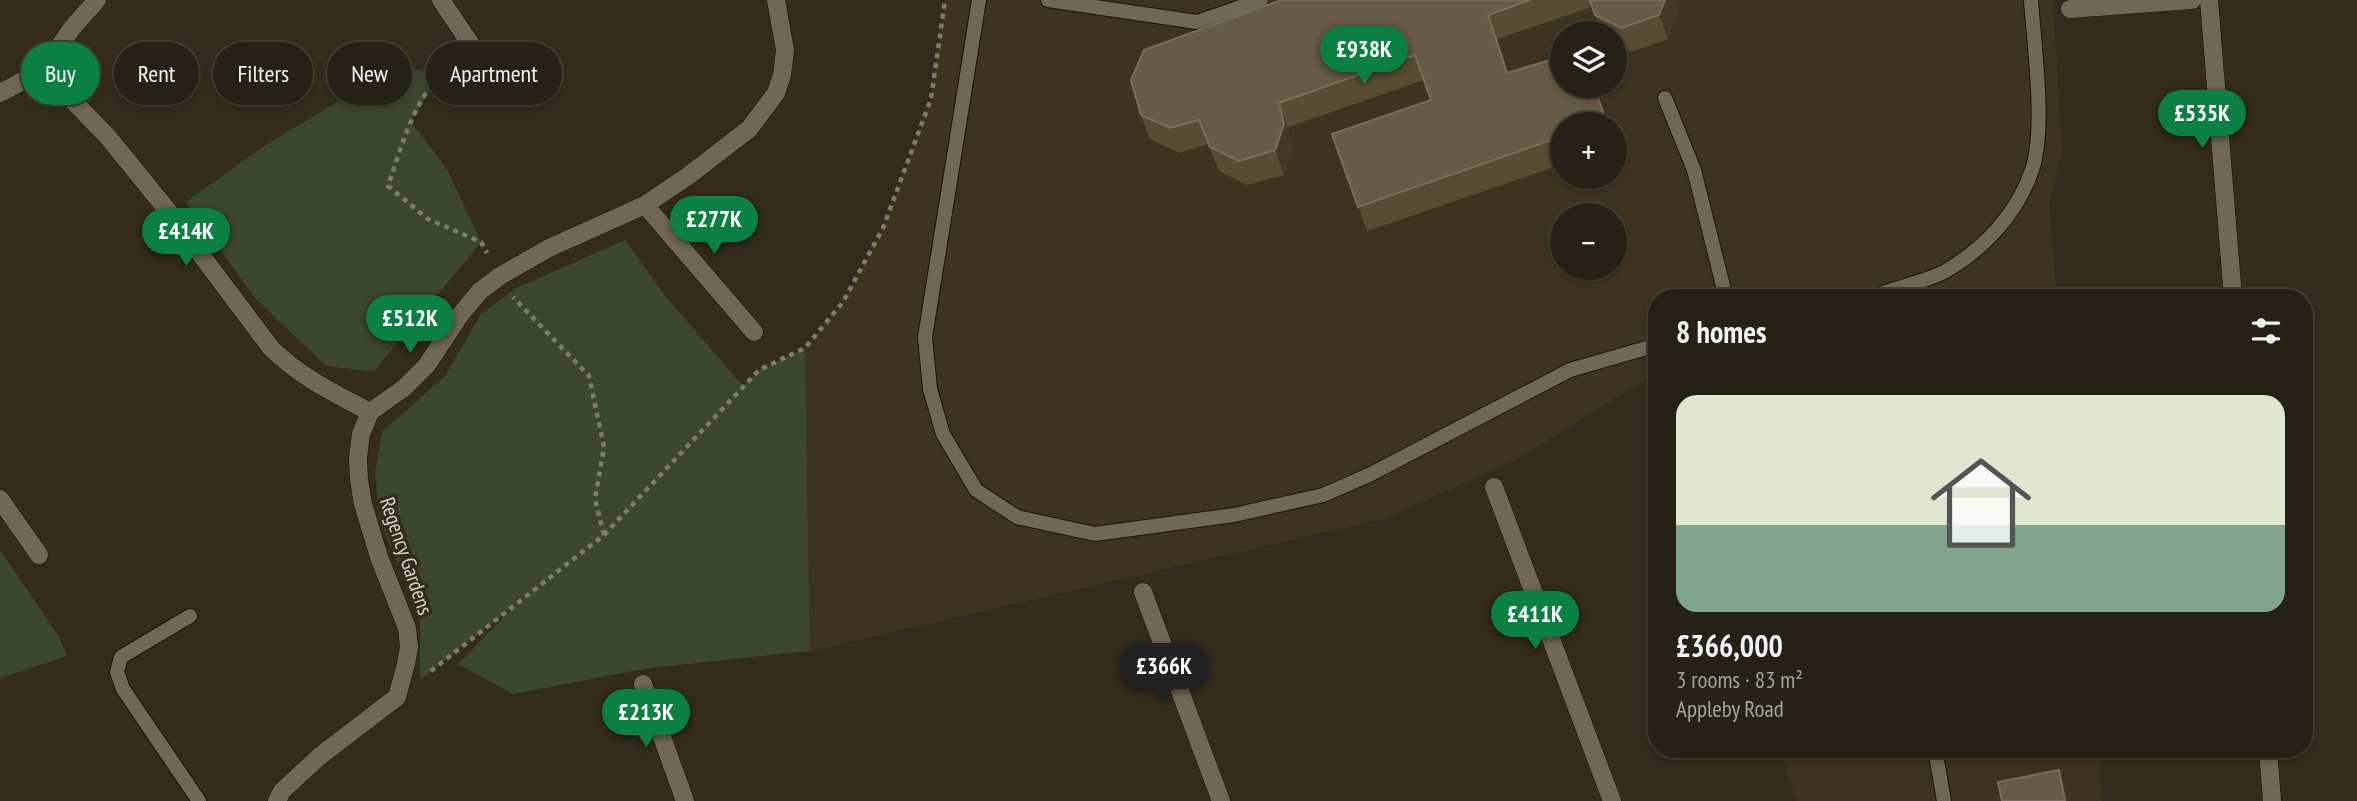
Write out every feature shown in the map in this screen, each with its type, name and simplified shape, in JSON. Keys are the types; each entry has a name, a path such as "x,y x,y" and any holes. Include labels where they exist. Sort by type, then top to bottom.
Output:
{"street":[{"path":"62,42 97,0"},
{"path":"441,0 469,42"},
{"path":"77,105 108,137 168,211 271,348 307,379 369,412 404,388 427,365 480,290 549,248 645,205 749,129 776,93 782,75 785,50 776,0"},
{"path":"2070,9 2192,0"},
{"path":"2209,0 2232,289"},
{"path":"0,93 21,82"},
{"path":"645,205 754,332"},
{"name":"Regency Gardens","path":"369,412 361,434 358,458 363,504 379,557 407,628 409,647 397,697"},
{"path":"1494,487 1612,801"},
{"path":"0,499 39,555"},
{"path":"1143,593 1221,801"},
{"path":"643,684 685,801"},
{"path":"277,801 282,791 320,756 397,697"},
{"path":"2269,758 2272,801"}],"lane":[{"path":"979,0 925,337 930,390 943,434 976,489 1017,517 1095,534 1234,515 1323,495 1369,475 1570,370 1648,348"},
{"path":"1048,0 1197,23 1261,0"},
{"path":"1895,289 1942,273 1983,246 2014,209 2033,168 2039,121 2031,0"},
{"path":"1665,98 1694,170 1724,289"},
{"path":"190,616 121,657 117,672 123,689 199,801"},
{"path":"1937,758 1944,801"}],"path":[{"path":"397,697 604,535 759,370 805,348 843,302 883,228 931,99 945,0"},
{"path":"426,94 415,111 388,187 428,219 481,242 515,300 589,376 604,447 595,499 604,535"}],"shaded area":[{"path":"945,0 2053,0 2062,151 2049,205 2056,289 1648,289 1648,378 1518,459 1386,518 810,651 805,348 843,302 883,228 931,99"},
{"path":"1782,758 2099,758 2102,801 1797,801"}],"green space":[{"path":"412,69 426,72 426,97 411,122 447,169 481,242 374,372 326,366 254,297 186,202 264,146 329,107 412,105"},
{"path":"625,240 666,297 743,386 759,370 805,348 810,651 649,668 513,694 458,664 517,604 420,680 420,618 380,520 375,474 382,432 445,376 481,314 516,288"},
{"path":"0,550 59,637 67,656 0,678"}],"building":[{"path":"1281,0 1530,0 1488,15 1507,73 1550,60 1550,98 1598,98 1603,112 1550,112 1550,141 1358,207 1332,134 1431,100 1415,55 1279,103 1284,124 1275,150 1239,161 1210,147 1199,120 1170,128 1141,115 1131,80 1144,50"},
{"path":"1590,0 1665,0 1659,15 1627,26 1627,21 1607,21 1595,15"},
{"path":"2059,770 2065,801 2002,801 1998,782"}]}
